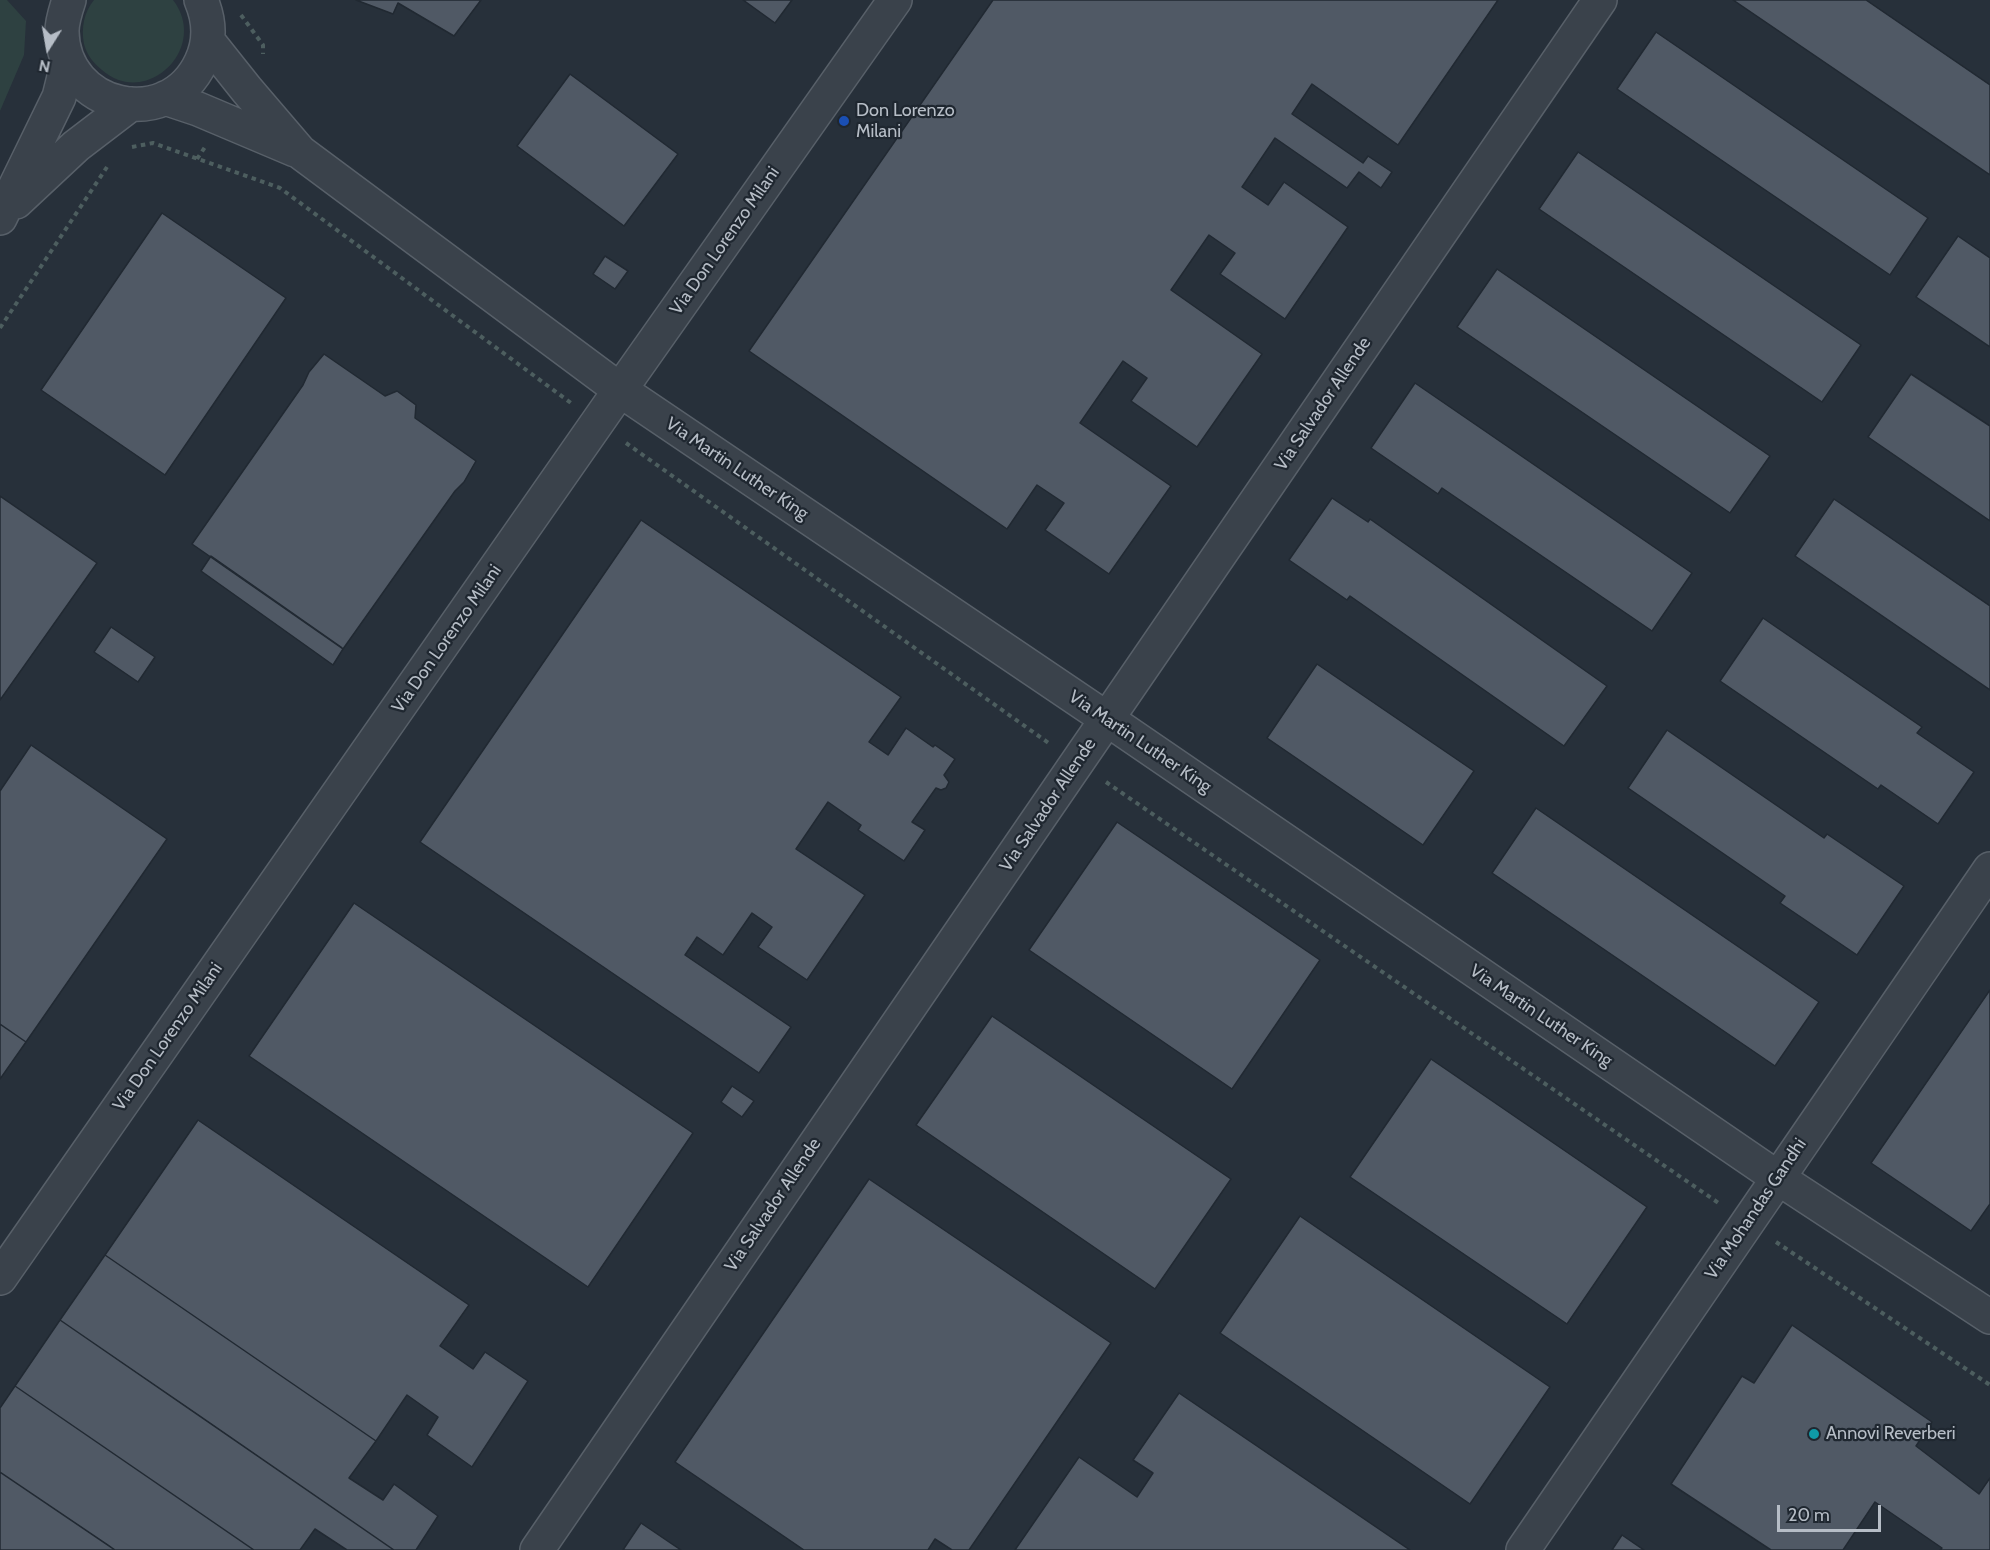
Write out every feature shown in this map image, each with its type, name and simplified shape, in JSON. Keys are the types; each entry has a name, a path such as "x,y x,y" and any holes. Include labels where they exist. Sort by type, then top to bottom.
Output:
{"street":[{"name":"Via Don Lorenzo Milani","path":"0,1278 895,0"},
{"name":"Via Salvador Allende","path":"537,1550 1600,0"},
{"path":"60,8 68,61 86,86 111,102 142,106 172,97 195,77 208,41 208,18 204,3"},
{"path":"208,41 300,152"},
{"path":"1,217 59,97 68,61"},
{"path":"165,98 198,109 300,152"},
{"path":"1,217 76,146 131,104"},
{"name":"Via Martin Luther King","path":"300,152 620,390 1107,719 1778,1178 1990,1317"},
{"name":"Via Mohandas Gandhi","path":"1523,1550 1990,869"}],"path":[{"path":"130,147 153,143 280,188 597,423 961,683 1990,1385"},
{"path":"0,328 112,159"}],"shaded area":[{"path":"0,0 7,0 26,21 24,55 0,111"},
{"path":"94,0 173,0 182,18 184,37 178,54 168,68 154,78 137,82 119,80 93,62 85,48 83,26"}],"building":[{"path":"356,0 481,0 454,36 398,3 393,14"},
{"path":"743,0 792,0 775,23"},
{"path":"993,0 1498,0 1398,145 1312,84 1292,114 1363,163 1368,156 1392,172 1381,188 1359,172 1347,188 1275,138 1242,187 1268,205 1284,182 1348,227 1285,319 1220,274 1235,253 1209,235 1171,290 1262,354 1197,447 1131,401 1147,378 1123,361 1080,423 1171,486 1109,574 1045,530 1064,503 1037,485 1007,529 749,351"},
{"path":"1733,0 1866,0 1990,85 1990,175"},
{"path":"1656,32 1928,218 1890,275 1617,89"},
{"path":"570,74 678,154 624,226 517,146"},
{"path":"1578,152 1861,345 1822,402 1539,209"},
{"path":"162,213 286,298 165,475 41,390"},
{"path":"1958,236 1990,258 1990,347 1916,297"},
{"path":"605,256 628,271 615,289 593,274"},
{"path":"1497,269 1770,456 1730,513 1457,327"},
{"path":"324,354 385,396 397,391 416,405 415,418 476,461 464,482 455,491 343,649 192,544 303,385 309,372"},
{"path":"1911,374 1990,426 1990,521 1868,437"},
{"path":"1415,383 1692,573 1652,631 1442,488 1438,494 1371,448"},
{"path":"0,496 97,563 0,700"},
{"path":"1332,498 1368,522 1370,519 1607,686 1564,746 1350,596 1347,600 1289,560"},
{"path":"1834,499 1990,606 1990,690 1795,556"},
{"path":"641,520 901,697 869,742 888,755 906,728 955,759 944,775 949,782 946,788 941,790 936,788 912,822 925,830 904,861 858,830 861,825 828,802 796,849 865,895 807,980 758,947 772,927 752,913 723,955 697,937 685,955 791,1027 759,1073 420,842"},
{"path":"211,556 341,647 343,649 333,665 201,571"},
{"path":"1763,618 1922,727 1917,733 1974,772 1938,824 1881,785 1878,789 1720,681"},
{"path":"111,627 155,657 138,682 94,652"},
{"path":"1317,664 1474,771 1423,845 1267,738"},
{"path":"1667,730 1824,838 1827,834 1904,886 1857,955 1780,903 1785,896 1628,788"},
{"path":"31,745 167,839 26,1042 0,1024 0,791"},
{"path":"1536,808 1819,1002 1775,1066 1492,873"},
{"path":"1117,822 1320,960 1232,1089 1029,950"},
{"path":"354,903 693,1133 588,1287 249,1056"},
{"path":"1990,990 1990,1204 1971,1231 1871,1163"},
{"path":"992,1016 1231,1179 1155,1289 916,1125"},
{"path":"0,1024 26,1042 0,1079"},
{"path":"1431,1059 1647,1207 1567,1324 1350,1177"},
{"path":"732,1086 754,1101 742,1117 721,1102"},
{"path":"198,1120 469,1305 440,1346 473,1369 485,1352 528,1381 472,1467 427,1435 438,1417 407,1395 376,1441 105,1255"},
{"path":"869,1179 1111,1343 969,1550 952,1550 935,1539 928,1550 804,1550 675,1462"},
{"path":"1300,1216 1550,1387 1470,1504 1220,1333"},
{"path":"105,1255 376,1441 349,1478 383,1500 394,1484 438,1516 416,1550 394,1550 60,1320"},
{"path":"60,1320 394,1550 347,1550 315,1529 300,1550 254,1550 15,1386"},
{"name":"Annovi Reverberi","path":"1792,1325 1932,1422 1916,1446 1979,1494 1990,1478 1990,1550 1940,1550 1942,1548 1875,1502 1843,1550 1771,1550 1671,1484 1742,1376 1754,1383"},
{"path":"15,1386 254,1550 115,1550 0,1472 0,1408"},
{"path":"1179,1393 1410,1550 1015,1550 1079,1457 1137,1497 1153,1473 1133,1460"},
{"path":"0,1472 108,1545 115,1550 0,1550"},
{"path":"641,1523 681,1550 623,1550"},
{"path":"1622,1535 1644,1550 1612,1550"}],"place":[{"name":"Don Lorenzo Milani","path":"844,121"},
{"name":"Annovi Reverberi","path":"1814,1434"}]}
